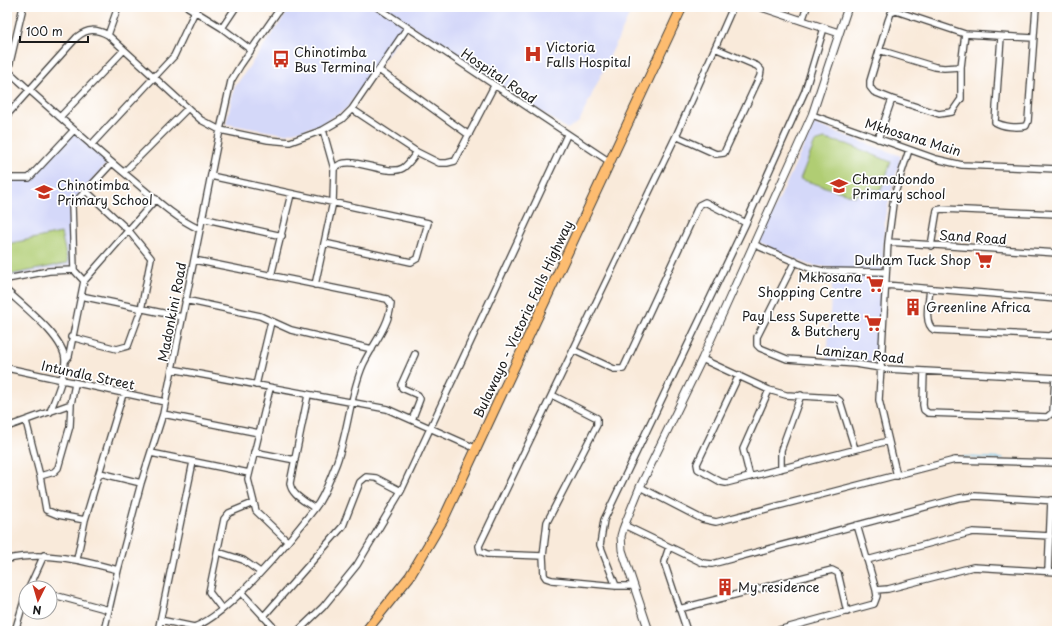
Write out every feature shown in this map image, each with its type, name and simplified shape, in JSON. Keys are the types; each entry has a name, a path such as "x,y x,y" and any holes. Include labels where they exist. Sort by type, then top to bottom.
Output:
{"highway":[{"name":"Bulawayo - Victoria Falls Highway","path":"366,631 410,576 443,520 682,7"}],"street":[{"path":"23,7 8,71 60,117 73,131 181,220 200,229"},
{"path":"108,35 118,7"},
{"path":"188,7 196,9 251,50"},
{"path":"222,28 236,7"},
{"name":"Madonkini Road","path":"104,631 118,570 141,483 163,414 185,300 231,81 282,7"},
{"name":"Hospital Road","path":"377,7 567,135 610,162"},
{"path":"543,556 487,554 480,551 479,546 676,136 733,7"},
{"path":"761,7 839,33"},
{"path":"802,21 807,7"},
{"path":"649,631 621,543 624,525 640,487 702,359 812,116 848,7"},
{"path":"1001,37 995,122 1000,125 1020,127 1026,126 1028,121 1036,7"},
{"path":"91,145 174,56 196,9"},
{"path":"965,34 960,99 952,112 939,114 874,92 870,87 870,81 888,20 891,13 896,11 965,34 1033,38"},
{"path":"7,115 82,32 95,30 108,35 200,120 220,130 268,140 290,142 323,130 342,119 352,109 408,28"},
{"path":"616,586 600,545 604,520 746,223 805,91 824,28"},
{"path":"676,136 716,154 724,153 760,76 760,70 757,66 715,48"},
{"path":"60,117 124,50"},
{"path":"879,50 939,67 962,67"},
{"path":"379,70 469,135"},
{"path":"352,109 417,152 439,163 451,163 455,161 494,86"},
{"path":"878,139 892,99"},
{"path":"124,172 188,108"},
{"name":"Mkhosana Main","path":"812,116 936,159 962,165 1057,169"},
{"path":"315,285 332,202 334,169 323,130"},
{"path":"7,178 29,178 73,131"},
{"path":"298,631 323,606 357,565 401,491 567,135"},
{"path":"897,476 879,400 888,242 894,196 909,150"},
{"path":"334,169 337,165 344,162 391,170 400,169 404,168 417,152"},
{"path":"84,281 74,270 72,205 112,163"},
{"path":"211,176 428,223 420,254 415,261 411,262 324,243"},
{"path":"71,337 117,349 125,348 131,343 141,310 151,258 129,231 86,191"},
{"path":"271,276 282,236 291,194"},
{"path":"65,361 69,356 71,337 84,281 156,199"},
{"path":"572,350 614,369 623,369 699,205 705,202 746,223"},
{"path":"931,246 937,210 1057,214"},
{"path":"202,218 282,236"},
{"name":"Sand Road","path":"888,242 1057,253"},
{"path":"753,244 809,268 823,271 886,272"},
{"path":"160,620 194,627 222,609 260,572 287,542 314,508 335,466 363,365 385,325 391,304 386,299 194,260"},
{"name":"Lamizan Road","path":"795,261 757,336 757,345 760,348 787,359 924,371 1056,378"},
{"path":"7,280 49,271 74,270"},
{"path":"885,285 1057,299"},
{"path":"930,289 928,322 930,328 934,330 1050,336 1057,332"},
{"path":"7,292 46,328 64,352 65,361 62,380 50,412"},
{"path":"81,296 182,318"},
{"path":"185,300 260,316 290,330 372,349"},
{"path":"256,385 271,322"},
{"path":"412,420 420,399 418,395 402,388 401,385 415,354"},
{"path":"702,359 769,390 786,394 832,396 840,401 855,449"},
{"name":"Intundla Street","path":"7,368 75,384 165,402"},
{"path":"172,369 351,404 387,409 477,449"},
{"path":"924,371 923,405 924,410 928,412 1047,417 1053,412 1056,378"},
{"path":"739,375 697,466 721,482 750,477 888,441"},
{"path":"40,476 54,472 58,468 70,426 71,404 75,384"},
{"path":"270,388 248,479 253,503 260,516 287,542"},
{"path":"750,477 744,460 743,449 769,390"},
{"path":"77,559 85,520 123,394"},
{"path":"308,395 291,488 296,494 314,508"},
{"path":"552,395 597,418 597,425 547,522 543,556 544,575 546,578 616,586 634,586"},
{"path":"781,469 781,450 801,395"},
{"path":"7,427 71,404"},
{"path":"163,414 259,433"},
{"path":"26,421 40,476 46,510 58,515 85,520"},
{"path":"254,452 295,460"},
{"path":"151,453 249,473"},
{"path":"640,487 702,519 716,522 955,460 966,459 1057,463"},
{"path":"158,631 193,462"},
{"path":"100,473 141,483"},
{"path":"263,617 343,526 360,482 366,477 376,478 401,491"},
{"path":"624,525 703,563 712,564 967,497 1054,501 1048,571"},
{"path":"222,609 209,594 226,514 253,503"},
{"path":"775,631 874,604 877,596 876,590 857,525"},
{"path":"867,560 973,532 1050,536"},
{"path":"669,547 664,562 687,631"},
{"path":"218,552 242,560 260,572"},
{"path":"7,559 44,555 77,559 118,570"},
{"path":"33,580 44,555"},
{"path":"876,590 888,589 973,567 1057,572"},
{"path":"680,609 832,570 838,573 846,612"},
{"path":"241,592 277,631"},
{"path":"58,596 109,610"},
{"path":"7,630 14,631 18,619"}],"shaded area":[{"path":"291,7 633,7 579,122 567,129 410,24 346,109 320,125 284,134 226,124 234,88"},
{"name":"Chamabondo Primary school","path":"814,124 901,156 885,217 878,364 827,360 833,268 809,265 759,242"},
{"name":"Chinotimba Primary School","path":"73,131 109,161 70,205 71,265 7,278 7,178 26,178"}],"green space":[{"path":"824,139 847,144 891,162 881,190 869,188 854,196 800,179 815,142"},
{"path":"61,233 68,263 9,275 7,244"}],"waterway":[{"path":"964,457 1003,459"}],"place":[{"name":"Victoria Falls Hospital","path":"533,54"},
{"name":"Chinotimba Bus Terminal","path":"281,59"},
{"name":"Chamabondo Primary school","path":"839,186"},
{"name":"Chinotimba Primary School","path":"44,192"},
{"name":"Dulham Tuck Shop","path":"984,260"},
{"name":"Mkhosana Shopping Centre","path":"875,284"},
{"name":"Greenline Africa","path":"913,307"},
{"name":"Pay Less Superette & Butchery","path":"873,323"},
{"name":"My residence","path":"725,587"}]}
